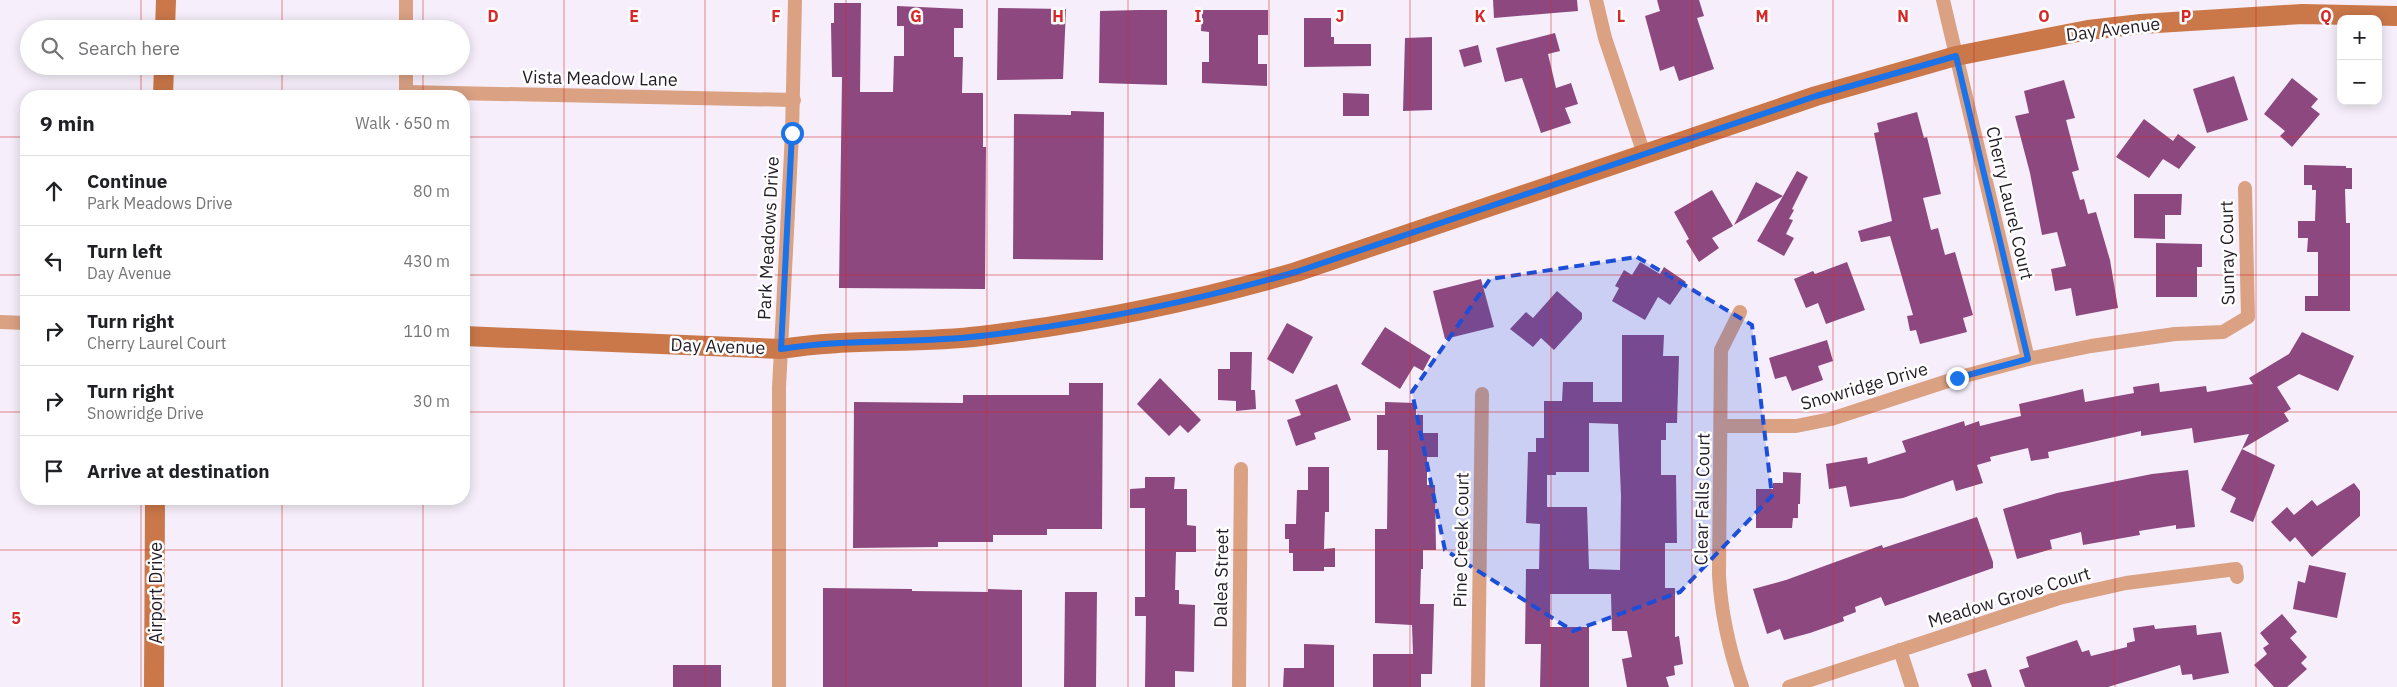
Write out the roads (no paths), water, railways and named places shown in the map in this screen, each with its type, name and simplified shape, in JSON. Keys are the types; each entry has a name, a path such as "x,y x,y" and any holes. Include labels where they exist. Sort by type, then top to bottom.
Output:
{"street":[{"path":"165,20 166,0"},
{"path":"406,0 406,20"},
{"name":"Park Meadows Drive","path":"779,687 781,349 794,100 796,0"},
{"path":"1596,0 1605,38 1644,154"},
{"name":"Cherry Laurel Court","path":"1943,0 2028,359"},
{"name":"Day Avenue","path":"470,336 781,349 819,342 900,341 980,336 1140,312 1218,294 1296,272 1833,90 1956,56 2088,30 2141,24 2302,14 2397,16"},
{"path":"163,90 164,75"},
{"path":"406,75 406,90"},
{"name":"Vista Meadow Lane","path":"470,95 794,100"},
{"name":"Sunray Court","path":"2245,188 2248,316"},
{"name":"Clear Falls Court","path":"1740,312 1721,350 1720,575 1721,608 1728,644 1742,687"},
{"name":"Snowridge Drive","path":"1722,426 1796,426 1831,419 1957,378 2028,359 2091,346 2175,334 2223,332 2248,316"},
{"path":"0,322 20,323"},
{"name":"Pine Creek Court","path":"1478,687 1482,394"},
{"name":"Dalea Street","path":"1239,687 1241,469"},
{"name":"Airport Drive","path":"154,687 155,505"},
{"name":"Meadow Grove Court","path":"1789,687 2059,598 2126,583 2236,569 2237,577"},
{"path":"1900,650 1912,687"}]}
